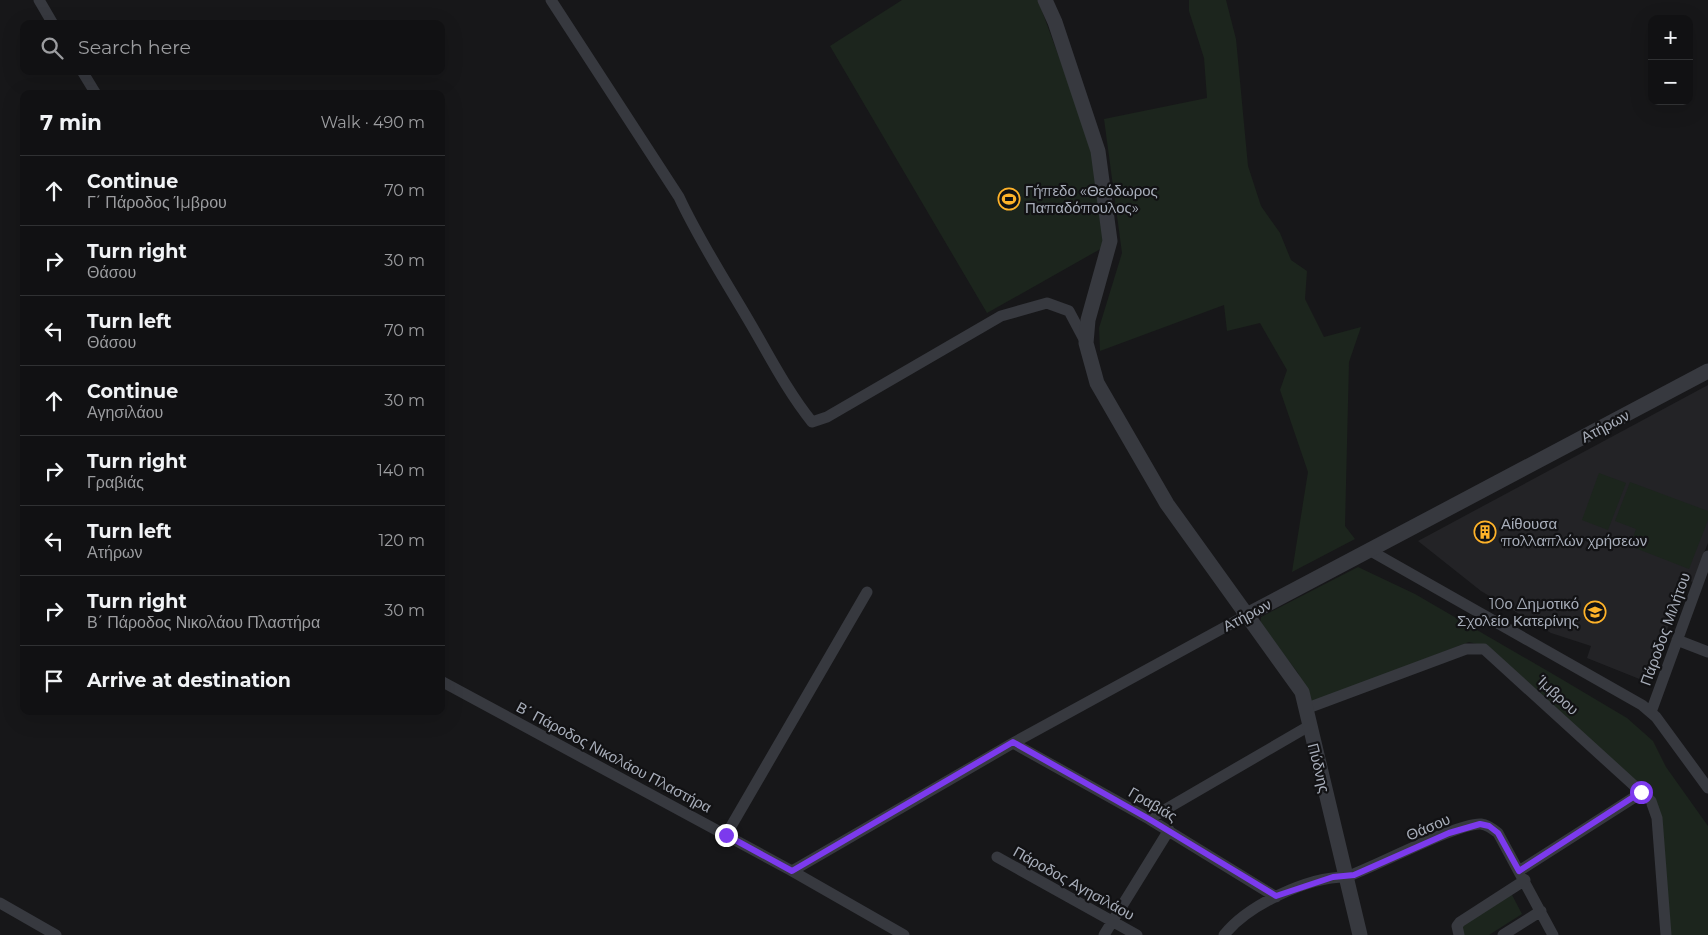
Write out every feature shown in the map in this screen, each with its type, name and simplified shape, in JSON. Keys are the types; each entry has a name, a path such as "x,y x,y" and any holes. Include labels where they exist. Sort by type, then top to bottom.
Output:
{"street":[{"path":"39,0 51,20"},
{"path":"551,0 679,197 691,223 797,404 812,422 827,417 1001,316 1047,302 1069,311 1086,343"},
{"path":"1045,0 1055,22 1098,151 1110,240 1088,320 1086,343"},
{"path":"84,75 94,90"},
{"name":"Πύδνης","path":"1086,343 1097,383 1167,504 1292,675 1302,692 1360,935"},
{"name":"Ατήρων","path":"792,871 1013,742 1369,550 1707,373"},
{"path":"1369,550 1633,699 1651,712 1708,788"},
{"name":"Πάροδος Μιλήτου","path":"1651,712 1708,556"},
{"path":"726,835 867,592"},
{"path":"1676,640 1708,652"},
{"name":"Ίμβρου","path":"1305,709 1466,649 1484,649 1651,802 1657,818 1666,935"},
{"name":"Β΄ Πάροδος Νικολάου Πλαστήρα","path":"445,683 792,871 898,934"},
{"path":"1149,819 1309,726"},
{"name":"Γραβιάς","path":"1013,742 1169,830 1276,896"},
{"path":"1459,935 1457,926 1460,922 1641,792"},
{"name":"Θάσου","path":"1224,935 1246,914 1276,896 1333,877 1346,877 1458,830 1480,824 1489,826 1498,833 1553,935"},
{"path":"1104,935 1169,830"},
{"name":"Πάροδος Αγησιλάου","path":"997,857 1137,935"},
{"path":"0,903 56,935"},
{"path":"1503,935 1541,911"}],"shaded area":[{"name":"Γήπεδο «Θεόδωρος Παπαδόπουλος»","path":"902,0 1038,0 1093,150 1104,247 987,313 830,46"},
{"path":"1189,0 1226,0 1236,39 1248,166 1261,206 1280,233 1291,260 1307,271 1305,299 1324,337 1361,327 1349,362 1345,526 1355,539 1292,572 1308,472 1280,390 1287,370 1260,323 1227,331 1224,305 1100,351 1099,328 1122,253 1104,119 1207,98 1204,58 1189,11"},
{"path":"1708,385 1708,543 1693,582 1686,580 1647,682 1587,658 1591,646 1551,633 1481,591 1418,541"},
{"path":"1599,473 1626,483 1608,530 1582,520"},
{"path":"1630,482 1708,511 1708,520 1689,569 1630,546 1636,529 1615,521"},
{"path":"1358,567 1415,594 1558,677 1627,718 1653,741 1666,767 1708,826 1708,935 1663,935 1654,809 1481,645 1469,642 1310,703 1298,673 1260,624 1261,617"},
{"path":"1511,893 1522,914 1489,935 1460,935 1456,927"}],"place":[{"name":"Γήπεδο «Θεόδωρος Παπαδόπουλος»","path":"1009,199"},
{"name":"Αίθουσα πολλαπλών χρήσεων","path":"1485,532"},
{"name":"10ο Δημοτικό Σχολείο Κατερίνης","path":"1595,612"}],"route":[{"path":"726,835 792,871 1013,742 1169,830 1276,896 1333,877 1354,875 1449,833 1480,824 1489,826 1498,833 1519,871 1641,792"}]}
